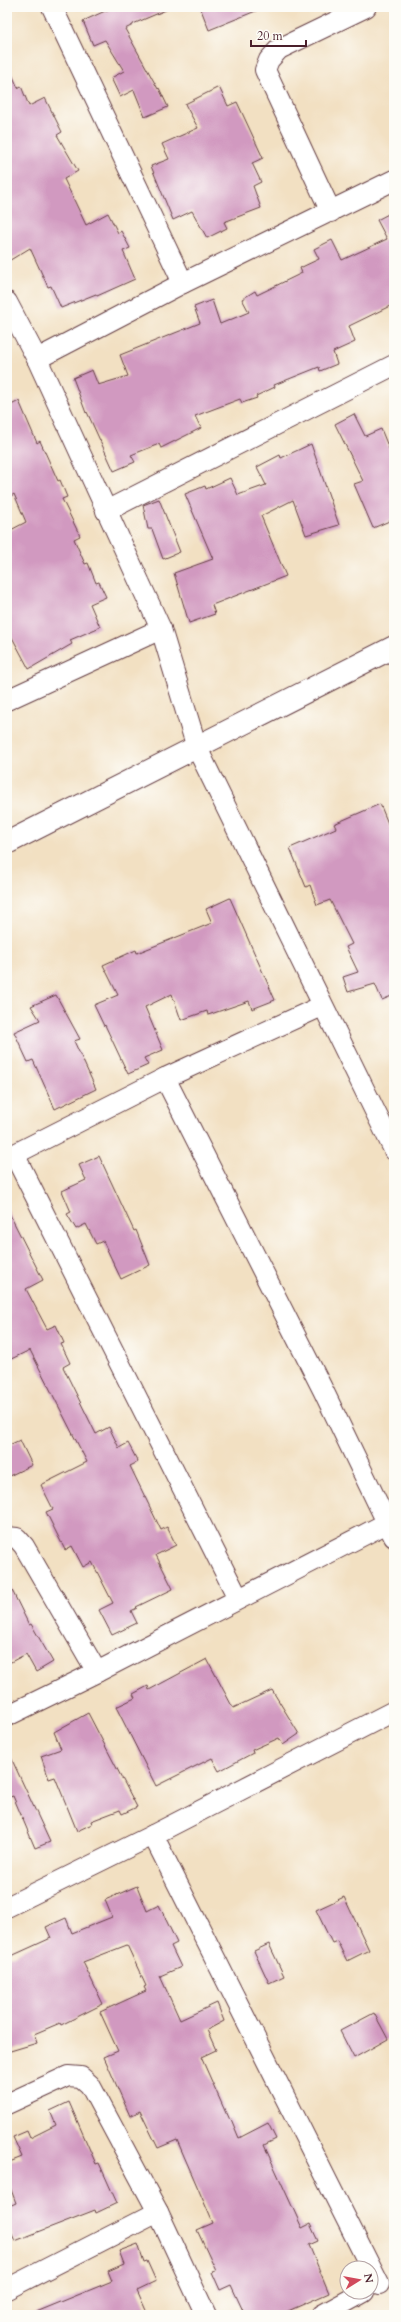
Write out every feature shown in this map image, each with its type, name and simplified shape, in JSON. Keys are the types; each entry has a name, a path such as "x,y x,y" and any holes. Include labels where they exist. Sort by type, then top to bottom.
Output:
{"street":[{"path":"52,7 183,283"},
{"path":"331,212 265,70 269,60 279,49 366,7"},
{"path":"36,358 183,283 394,180"},
{"path":"7,302 36,358 161,629 197,748 322,1006 394,1150"},
{"path":"106,511 394,365"},
{"path":"8,695 161,629"},
{"path":"7,843 394,647"},
{"path":"238,1598 11,1156 166,1078 322,1006"},
{"path":"7,1716 97,1672 238,1598 390,1530 323,1390 166,1078"},
{"path":"7,1536 17,1538 24,1546 97,1672"},
{"path":"7,1907 152,1835 394,1711"},
{"path":"152,1835 364,2260"},
{"path":"7,2104 58,2079 68,2076 81,2077 90,2085 158,2212 206,2315"},
{"path":"7,2289 158,2212"},
{"path":"322,2315 350,2300"}],"building":[{"path":"114,7 173,7 133,24 125,29 158,89 159,88 168,107 145,117 134,90 120,97 111,78 124,71 105,40 93,45 83,21"},
{"path":"200,7 263,7 263,8 209,30"},
{"path":"7,63 18,88 21,86 29,106 45,98 62,132 57,135 78,171 64,179 86,225 108,213 118,233 121,231 130,248 123,251 135,279 97,296 96,294 61,308 51,286 48,287 30,248 7,262"},
{"path":"219,87 228,106 237,102 263,158 252,163 261,182 253,186 261,208 224,222 227,228 207,238 192,211 173,220 151,166 169,159 162,144 198,128 185,104"},
{"path":"394,211 394,304 349,326 355,342 333,352 337,364 320,371 319,367 274,385 275,387 256,396 257,398 242,403 240,399 195,416 201,428 161,448 159,444 131,455 135,462 114,471 87,412 86,413 73,378 92,370 98,385 128,376 120,355 200,323 194,307 212,300 220,324 249,312 242,299 255,291 257,295 302,273 300,268 319,259 314,249 332,240 342,260 387,239 377,220"},
{"path":"19,401 37,443 40,441 67,497 62,499 80,536 74,539 85,564 88,563 96,583 99,582 106,597 90,604 100,627 70,640 72,644 29,669 7,628 7,532 26,522 14,494 11,496 7,487 7,407"},
{"path":"354,414 365,436 381,429 394,461 394,519 373,528 354,484 363,481 335,424"},
{"path":"311,444 339,525 306,535 293,500 261,516 286,576 212,605 215,614 189,623 174,573 213,559 185,494 205,486 206,489 230,478 238,495 266,485 257,467 280,455 281,458"},
{"path":"159,499 180,552 163,559 152,529 148,529 143,505"},
{"path":"380,804 394,838 394,995 382,1000 375,984 348,992 343,977 358,972 346,947 352,944 330,900 317,905 310,885 306,887 290,848 336,828 334,824"},
{"path":"230,898 275,1000 252,1009 249,1001 208,1015 207,1011 181,1020 172,994 145,1007 163,1050 144,1058 148,1065 128,1074 94,1005 118,995 103,965 136,950 137,953 212,923 206,909"},
{"path":"56,995 80,1039 74,1041 96,1089 55,1109 33,1060 28,1062 14,1032 40,1020 31,1006"},
{"path":"99,1156 134,1231 136,1230 150,1265 121,1279 103,1241 96,1244 86,1224 76,1229 67,1214 71,1212 62,1191 86,1180 79,1165"},
{"path":"7,1209 43,1280 26,1289 47,1329 56,1325 64,1343 61,1344 70,1363 63,1367 96,1434 109,1427 119,1448 128,1443 138,1462 130,1466 161,1530 167,1527 176,1545 156,1555 173,1589 136,1607 137,1608 131,1611 137,1623 112,1635 99,1610 113,1603 92,1562 83,1567 72,1546 65,1550 46,1512 53,1509 41,1485 87,1462 30,1350 7,1361"},
{"path":"20,1440 32,1465 7,1477 7,1446"},
{"path":"7,1580 29,1625 31,1624 53,1662 36,1672 26,1654 7,1664"},
{"path":"207,1659 233,1708 272,1690 299,1734 283,1745 279,1738 252,1750 253,1753 219,1771 212,1758 156,1786 116,1707 135,1698 133,1694 148,1686 149,1690"},
{"path":"88,1713 137,1807 122,1814 120,1810 91,1821 92,1824 77,1831 55,1777 49,1779 41,1756 61,1749 54,1732"},
{"path":"7,1749 50,1842 35,1848 13,1796 7,1798"},
{"path":"137,1886 147,1911 159,1905 177,1943 171,1946 181,1967 160,1976 180,2020 217,2003 224,2021 207,2030 216,2050 201,2057 229,2120 231,2119 239,2138 268,2123 276,2139 264,2145 302,2228 310,2224 318,2241 309,2245 329,2293 279,2315 245,2315 231,2285 220,2290 212,2272 216,2271 197,2230 213,2223 177,2140 158,2148 140,2111 130,2116 104,2057 118,2051 100,2012 146,1991 144,1987 146,1986 127,1945 83,1962 103,2004 61,2025 60,2023 34,2034 37,2043 7,2052 7,1958 51,1938 46,1927 66,1918 72,1933 112,1917 105,1900"},
{"path":"344,1897 369,1950 347,1961 337,1941 332,1943 316,1910"},
{"path":"269,1944 284,1976 269,1983 254,1951"},
{"path":"374,2013 388,2039 354,2058 340,2031"},
{"path":"69,2102 96,2164 99,2163 117,2203 96,2213 95,2210 15,2241 7,2223 7,2207 16,2203 7,2179 7,2163 22,2157 13,2137 27,2131 30,2138 56,2125 50,2111"},
{"path":"138,2244 144,2262 147,2261 156,2281 137,2290 148,2315 29,2315 112,2281 108,2271 124,2264 119,2251"}]}
